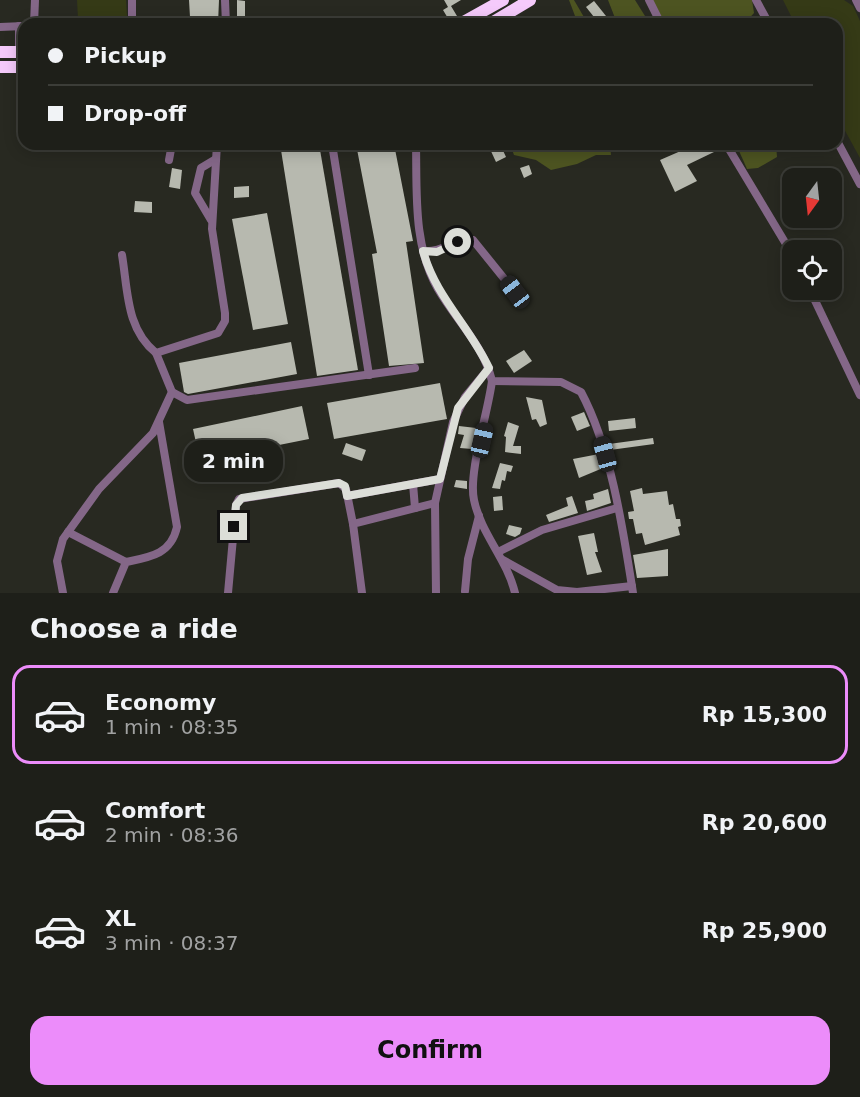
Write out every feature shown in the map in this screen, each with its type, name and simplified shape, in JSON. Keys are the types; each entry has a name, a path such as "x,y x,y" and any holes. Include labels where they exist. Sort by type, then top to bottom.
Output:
{"highway":[{"path":"471,18 503,0"},
{"path":"500,18 530,0"},
{"path":"0,52 18,52"},
{"path":"0,68 18,67"}],"street":[{"path":"34,18 35,0"},
{"path":"132,0 132,18"},
{"path":"225,0 226,18"},
{"path":"649,0 658,18"},
{"path":"756,0 766,18"},
{"path":"856,0 860,8"},
{"path":"0,27 18,26"},
{"path":"169,160 171,150"},
{"path":"156,353 211,337 223,327 225,313 211,220 217,150"},
{"path":"333,150 369,375"},
{"path":"416,150 417,212 423,251 438,288 479,349 489,368 492,381 489,409 473,481 474,502 501,556 515,593"},
{"path":"730,150 784,240"},
{"path":"842,150 860,184"},
{"path":"211,220 195,193 201,168 216,159"},
{"path":"423,251 437,252 464,240 473,240 515,292"},
{"path":"122,255 134,327 143,343 156,353 172,392 187,400 415,368"},
{"path":"815,300 860,395"},
{"path":"436,593 435,503 440,479 458,408 489,368"},
{"path":"492,381 561,382 581,392 599,433 617,508 632,589 577,592 557,590 501,556"},
{"path":"63,593 57,561 58,551 68,532 99,489 147,439 159,422 172,392"},
{"path":"68,532 126,561 162,553 174,538 177,527 159,422"},
{"path":"347,496 440,479"},
{"path":"228,593 236,505 239,499 339,483 345,486 353,524 362,593"},
{"path":"413,484 415,508"},
{"path":"353,524 435,503"},
{"path":"501,556 542,530 617,508"},
{"path":"465,591 468,559 479,516"},
{"path":"113,593 126,561"}],"green space":[{"path":"77,0 126,0 127,16 78,18"},
{"path":"569,0 574,0 584,18 576,18"},
{"path":"608,0 635,0 646,18 615,18"},
{"path":"651,0 752,0 754,13 749,18 658,18"},
{"path":"783,0 844,0 853,6 860,21 860,158 843,127 843,18 792,18"},
{"path":"512,150 611,150 611,155 596,155 577,164 551,170 536,160 514,155"},
{"path":"739,150 776,150 777,157 758,168 747,169"}],"building":[{"path":"189,0 219,0 218,18 186,18 190,17"},
{"path":"237,0 245,1 245,16 237,16"},
{"path":"444,0 461,0 451,6 457,16 448,18 443,10 448,7"},
{"path":"594,1 606,16 595,18 586,7"},
{"path":"281,150 320,150 358,370 317,376"},
{"path":"357,150 395,150 413,241 406,242 424,363 389,366 372,254 377,253"},
{"path":"490,150 503,150 506,157 496,162"},
{"path":"683,150 713,150 714,152 687,165 697,181 675,192 660,160"},
{"path":"529,165 532,174 524,178 520,168"},
{"path":"172,168 182,170 180,189 169,187"},
{"path":"249,186 249,197 234,198 234,187"},
{"path":"135,201 152,202 152,213 134,212"},
{"path":"267,213 288,324 253,330 232,219"},
{"path":"291,342 297,374 188,394 184,392 179,363"},
{"path":"524,350 532,361 514,373 506,361"},
{"path":"440,383 447,419 334,439 327,403"},
{"path":"526,397 542,400 547,424 540,427 536,419 532,420"},
{"path":"302,406 309,439 200,461 193,429"},
{"path":"584,412 590,426 577,431 571,417"},
{"path":"635,418 636,428 609,431 608,421"},
{"path":"508,422 519,426 513,446 521,446 521,454 505,452 506,437 504,436"},
{"path":"459,426 476,428 472,449 460,448 464,435 458,434"},
{"path":"653,438 654,444 610,450 609,444"},
{"path":"346,443 366,450 362,461 342,454"},
{"path":"599,454 603,468 579,478 573,459"},
{"path":"500,463 513,466 511,472 507,471 500,489 492,488"},
{"path":"456,480 467,481 467,489 454,487"},
{"path":"642,488 643,494 667,491 669,505 673,504 676,519 680,519 681,526 678,527 680,535 645,545 642,533 636,534 633,519 629,519 628,512 634,511 630,491"},
{"path":"608,489 611,503 587,511 585,501 594,499 593,494"},
{"path":"502,496 503,510 494,511 493,497"},
{"path":"572,496 578,513 549,522 546,515 568,506 566,498"},
{"path":"509,525 522,528 520,534 515,537 506,534"},
{"path":"594,533 598,552 595,552 602,572 587,575 578,536"},
{"path":"668,549 668,576 637,578 633,555"}],"route":[{"path":"234,527 236,505 242,498 339,483 345,486 347,496 440,479 458,408 489,368 438,288 423,251 442,251 458,242"}]}
